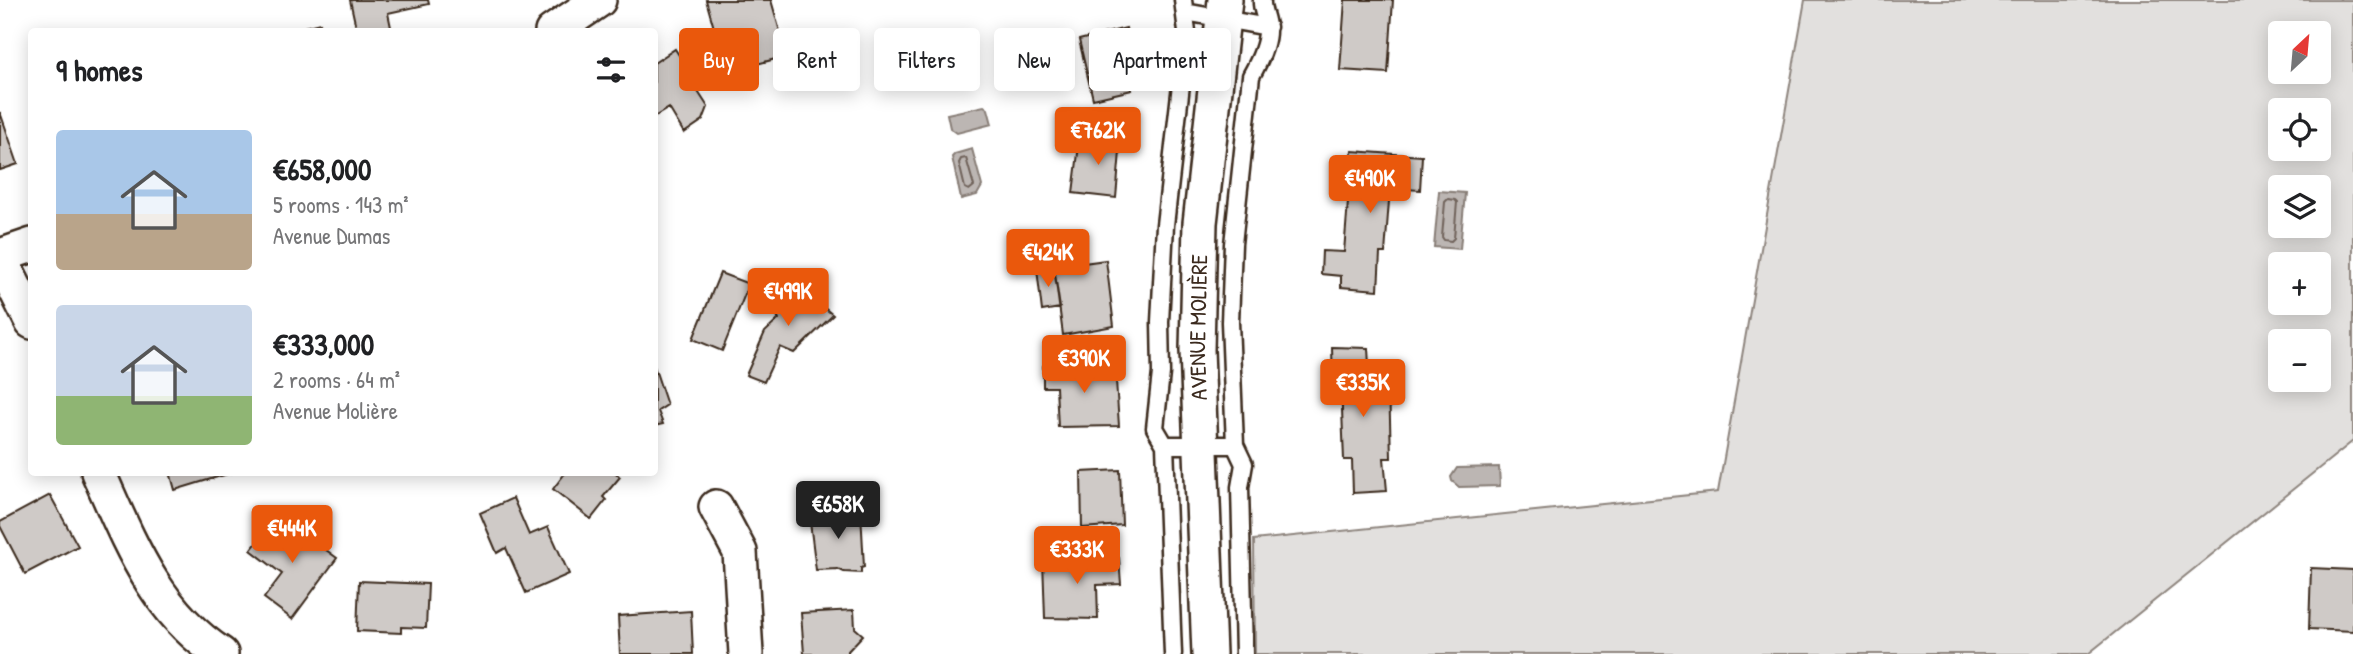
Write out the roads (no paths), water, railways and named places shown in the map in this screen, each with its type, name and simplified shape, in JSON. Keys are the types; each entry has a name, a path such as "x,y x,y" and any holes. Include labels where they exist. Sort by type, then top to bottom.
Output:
{"street":[{"path":"558,28 599,0"},
{"name":"AVENUE MOLIÈRE","path":"1209,654 1197,350 1200,223 1224,9"},
{"path":"28,246 0,257 28,314"},
{"path":"99,476 125,534 157,592 186,627 221,654"},
{"path":"716,508 740,552 746,654"}],"lane":[{"path":"1244,654 1240,487 1244,464 1235,445 1230,321 1233,244 1251,76 1259,62 1268,27 1262,0"},
{"path":"1173,654 1166,445 1155,428 1161,373 1161,272 1170,164 1187,32 1184,6 1224,9 1268,27"},
{"path":"1166,445 1235,445"}],"water":[{"path":"984,106 988,109 992,124 957,133 950,128 947,114"},
{"path":"972,149 982,186 977,195 961,199 952,157"},
{"path":"1439,191 1465,193 1460,249 1434,247"},
{"path":"1499,467 1500,486 1459,487 1452,481 1451,477 1457,468"}]}
